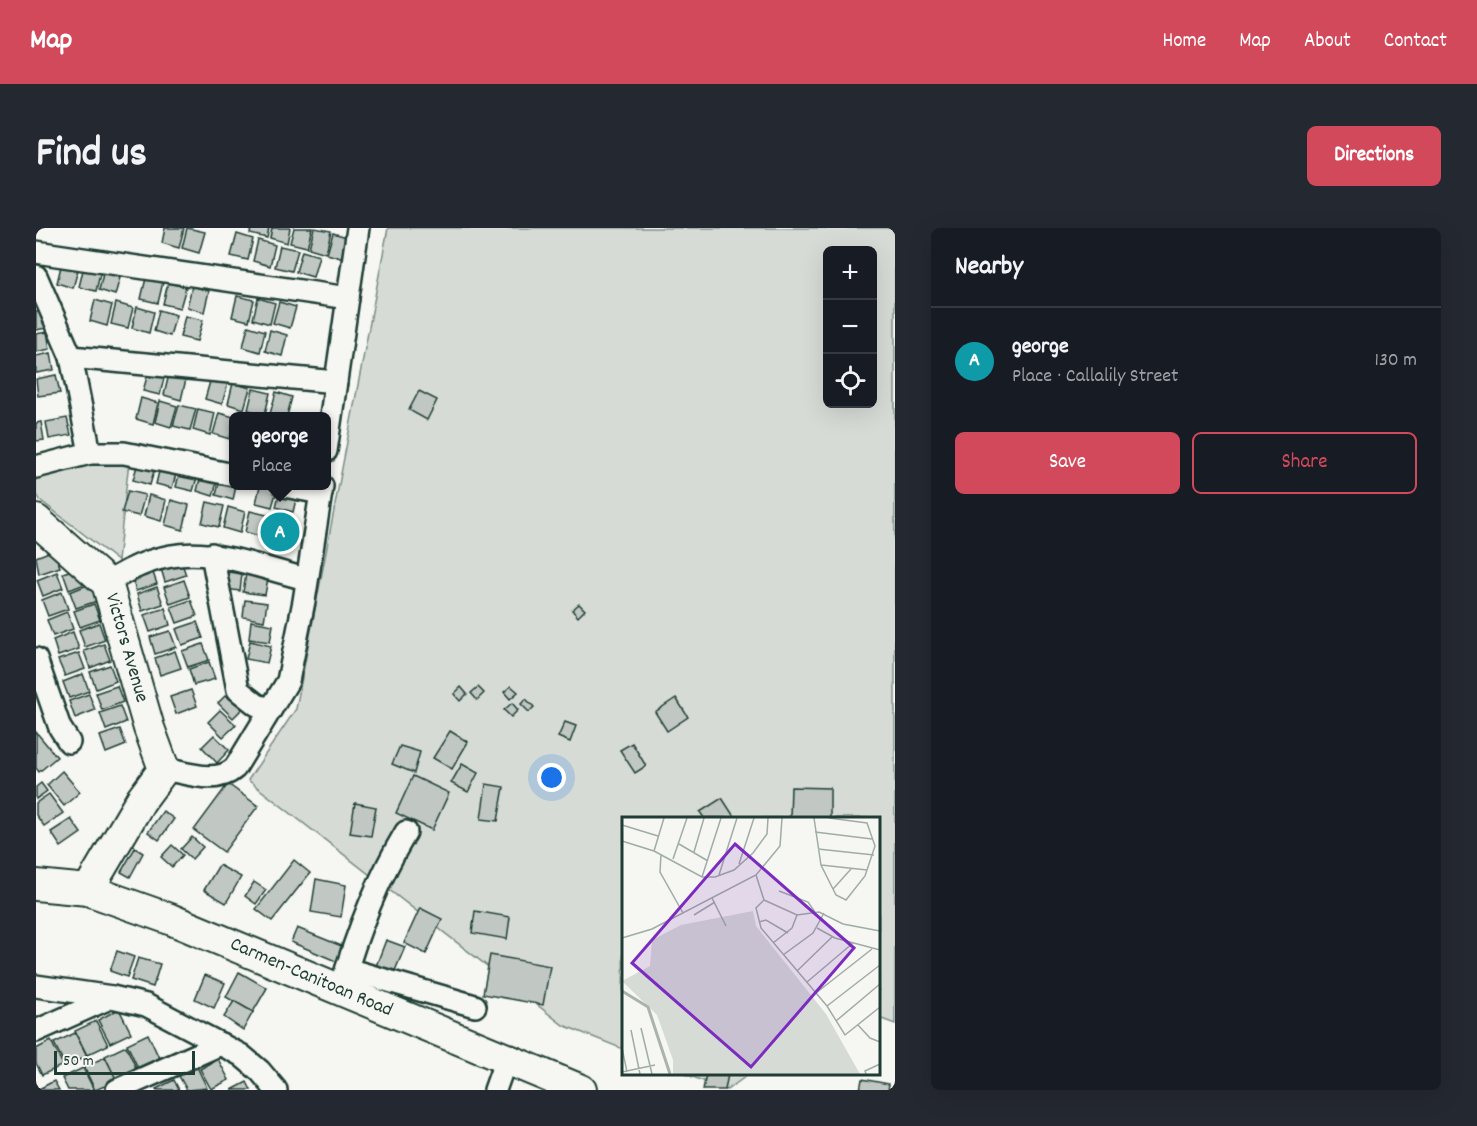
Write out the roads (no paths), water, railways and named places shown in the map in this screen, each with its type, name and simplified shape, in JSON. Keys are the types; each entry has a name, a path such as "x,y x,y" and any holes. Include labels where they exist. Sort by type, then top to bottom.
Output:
{"main road":[{"name":"Victors Avenue","path":"36,520 107,583 149,728 164,769"},
{"path":"88,890 141,800 164,769"},
{"name":"Carmen-Canitoan Road","path":"36,885 88,890 344,980 506,1059 582,1090"}],"street":[{"path":"331,420 358,228"},
{"path":"36,252 348,298"},
{"path":"36,276 71,357 90,453"},
{"path":"71,357 336,382"},
{"path":"36,467 90,453 124,453 229,474"},
{"path":"164,769 217,778 227,775 235,768 288,681 321,490"},
{"path":"107,583 147,561 176,553 212,555 306,579"},
{"path":"212,555 238,690 257,705 271,709"},
{"path":"36,659 60,728 69,742"},
{"path":"406,832 385,868 344,980 475,1006"},
{"path":"36,986 112,997 146,1005 241,1055 260,1071 276,1090"},
{"path":"36,1031 112,997"},
{"path":"117,1090 221,1044"},
{"path":"495,1090 506,1059"}],"place":[{"name":"george","path":"280,532"}]}
